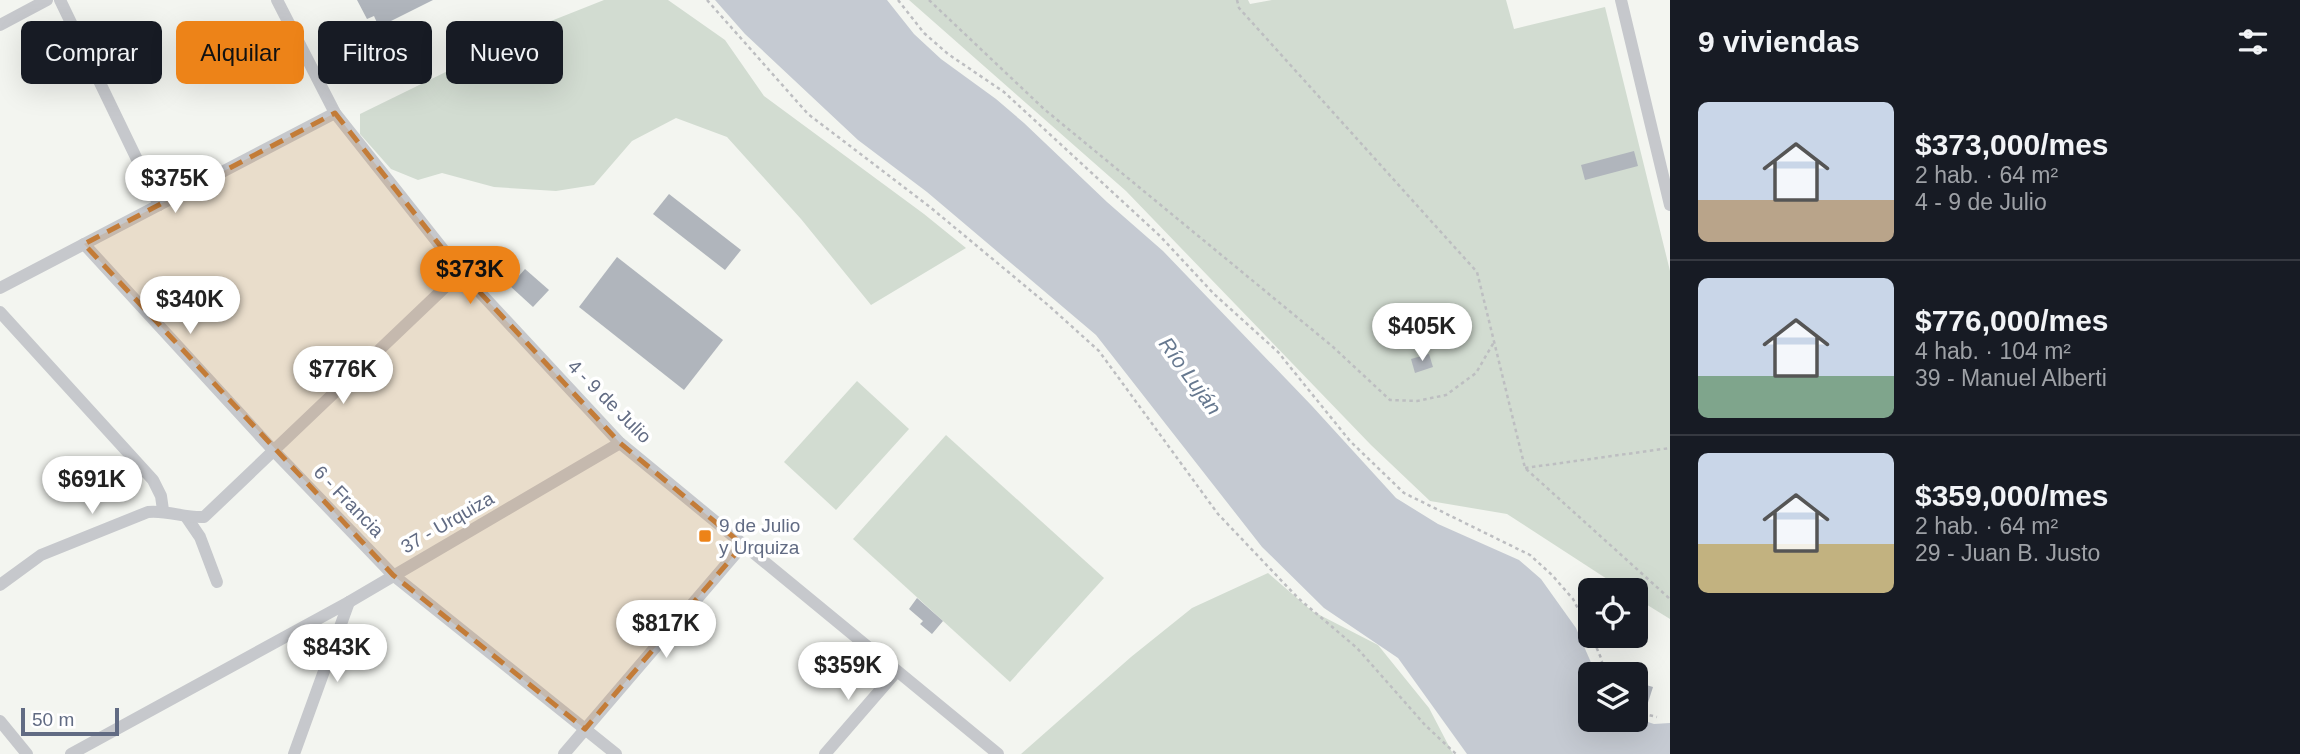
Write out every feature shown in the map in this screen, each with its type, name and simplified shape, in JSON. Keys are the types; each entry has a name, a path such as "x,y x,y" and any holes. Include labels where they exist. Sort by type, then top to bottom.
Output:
{"street":[{"path":"0,25 47,0"},
{"path":"60,0 159,205"},
{"name":"4 - 9 de Julio","path":"277,0 335,113 461,272 620,443 998,754"},
{"path":"1621,0 1667,177 1670,205"},
{"path":"0,288 335,113"},
{"name":"6 - Francia","path":"84,244 273,450 393,575 616,754"},
{"path":"0,585 41,555 148,512 163,510 187,518 204,517 461,272"},
{"path":"0,312 153,480 161,496 163,510"},
{"name":"37 - Urquiza","path":"71,754 349,603 620,443"},
{"path":"187,518 200,537 217,582"},
{"path":"564,754 744,545"},
{"path":"294,754 349,603"},
{"path":"825,754 896,672"},
{"path":"0,721 27,754"}],"path":[{"path":"707,0 807,114 930,207 1099,351 1218,514 1298,598 1357,648 1425,725 1456,754"},
{"path":"898,0 923,33 948,54 1004,92 1160,236 1214,294 1278,352 1350,441 1404,493 1530,555 1552,575 1578,610"},
{"path":"929,0 1044,109 1332,346 1390,400 1417,401 1446,395 1476,373 1494,342"},
{"path":"1237,0 1239,8 1477,272 1525,468 1670,599"},
{"path":"1525,468 1670,448"},
{"path":"1648,715 1657,717"}],"highlighted area":[{"path":"335,113 461,272 620,443 743,545 585,729 393,575 84,244"}],"shaded area":[{"path":"604,0 668,0 725,40 764,96 966,248 871,305 801,219 727,137 676,118 632,141 594,185 556,191 494,187 442,173 418,180 391,169 360,134 360,114 421,84 432,84 432,79 446,72 446,84 563,84 563,21 551,21"},
{"path":"909,0 1248,0 1250,4 1272,0 1506,0 1514,29 1605,7 1670,271 1670,619 1648,605 1648,578 1606,578 1507,514 1430,501 1371,445 1126,191"},
{"path":"857,381 909,429 836,510 784,462"},
{"path":"946,435 1104,578 1010,682 853,539"},
{"path":"1268,573 1312,611 1378,645 1429,708 1453,754 1021,754 1131,657 1192,608"}],"water":[{"name":"Río Luján","path":"715,0 887,0 914,34 941,59 1024,123 1163,251 1396,498 1438,524 1519,560 1541,579 1576,628 1578,648 1585,648 1591,662 1578,662 1578,732 1648,732 1648,722 1670,723 1670,754 1467,754 1398,658 1324,608 1262,547 1096,335 927,192 858,140 745,34"}],"building":[{"path":"357,0 433,0 391,21 376,21 374,16 367,19"},
{"path":"1634,151 1638,166 1585,180 1581,165"},
{"path":"669,194 741,250 725,270 653,214"},
{"path":"617,257 723,340 684,390 579,307"},
{"path":"525,269 549,290 533,307 510,286"},
{"path":"1429,354 1433,367 1415,373 1411,359"},
{"path":"917,598 943,621 932,634 920,624 923,621 909,609"},
{"path":"1648,686 1653,687 1648,703"}],"place":[{"name":"9 de Julio y Urquiza","path":"705,536"}]}
